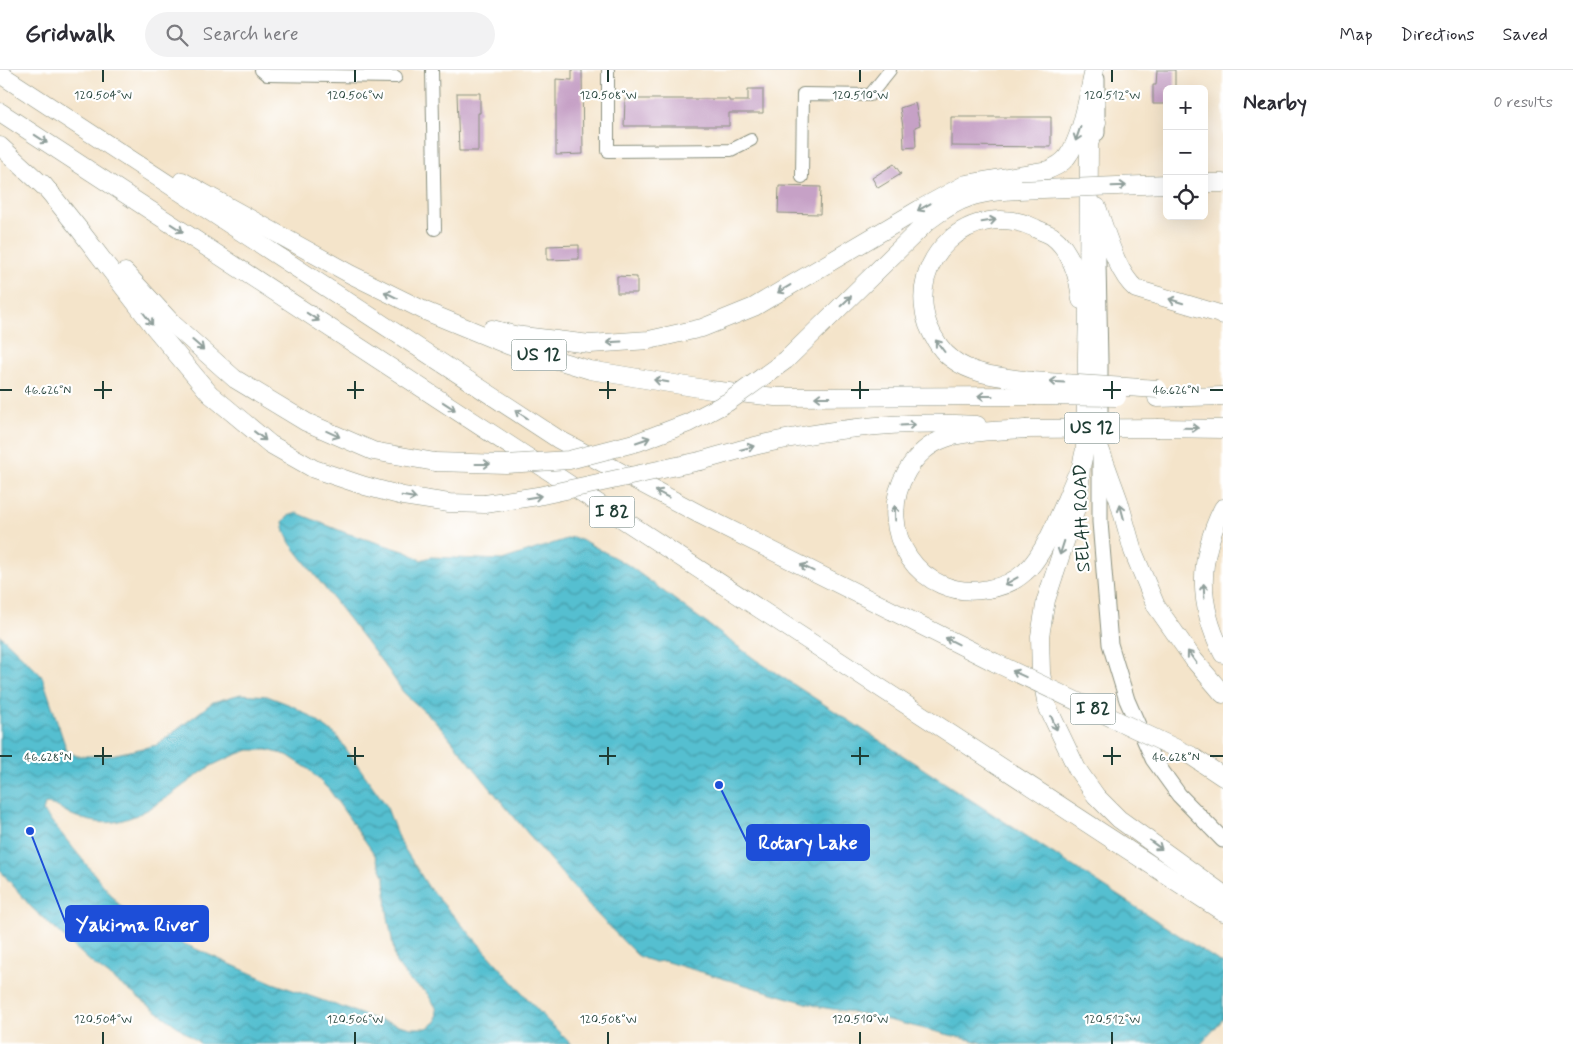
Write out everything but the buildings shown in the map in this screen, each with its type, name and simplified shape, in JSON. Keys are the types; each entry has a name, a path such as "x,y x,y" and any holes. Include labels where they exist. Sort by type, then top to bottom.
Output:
{"highway":[{"path":"425,311 514,335 590,344 648,340 702,328 754,307 966,184 1048,170 1058,165 1067,157 1078,135 1095,70"},
{"name":"I 82","path":"0,74 558,439 701,515 996,663 1190,755 1223,777"},
{"name":"I 82","path":"0,112 1223,912"},
{"path":"1097,122 1089,144 1094,356 1085,449 1081,467 1079,499 1046,600 1040,636 1040,673 1047,706 1077,769 1096,796 1119,819 1223,894"},
{"name":"US 12","path":"93,134 196,188 350,274 425,311 510,346 590,370 711,390 775,397 1033,388 1223,396"},
{"name":"US 12","path":"0,146 43,184 80,229 154,327 210,394 270,444 314,469 364,486 403,496 449,503 486,504 538,496 700,461 767,443 881,426 948,423 1025,428 1223,428"},
{"path":"1208,183 1223,183"},
{"path":"43,184 173,324 235,378 306,422 373,451 434,462 506,464 569,460 638,442 688,423 728,402 786,360 928,221 960,200 977,194 1018,190 1163,184"},
{"path":"1097,207 1116,258 1129,282 1136,289 1223,315"},
{"path":"1033,388 963,366 951,359 931,332 925,315 923,298 928,269 947,242 967,228 987,220 1007,220 1029,225 1051,235 1060,243 1069,258 1080,288 1094,356"},
{"path":"1158,394 1223,391"},
{"path":"1025,428 946,437 918,454 910,465 895,497 896,527 900,541 907,554 917,568 926,575 943,585 963,590 980,591 999,587 1014,581 1026,572 1039,557 1081,467"},
{"path":"1099,446 1119,501 1133,551 1156,606 1194,660 1223,694"},
{"path":"1223,508 1210,536 1203,569 1205,607 1223,654"}],"main road":[{"name":"SELAH ROAD","path":"1095,70 1097,207 1094,356 1099,446 1100,522 1110,644 1124,691 1153,759 1179,795 1223,840"}],"street":[{"path":"261,70 267,75 396,77"},
{"path":"432,70 434,229"},
{"path":"608,70 608,151 731,150 751,140"},
{"path":"802,177 803,94 870,95 890,70"}],"water":[{"path":"297,513 346,533 407,552 421,560 431,557 502,560 573,537 586,542 628,565 756,660 1223,964 1223,1019 1201,1044 987,1044 863,1014 820,1007 664,961 655,962 637,955 589,906 440,726 403,692 389,671 290,543 283,522 288,516"},
{"path":"0,635 42,676 67,751 77,756 107,756 157,745 213,702 241,694 267,696 293,706 336,735 386,805 399,840 429,888 544,1017 571,1044 201,1044 92,963 31,907 0,870","holes":["249,750 267,750 287,755 307,768 330,791 375,855 385,878 387,911 396,963 410,981 427,993 437,1009 436,1022 427,1028 411,1028 375,1019 273,983 180,942 121,907 43,811 45,804 50,804 86,820 114,822 141,813 154,806 213,765"]}],"place":[{"name":"Rotary Lake","path":"719,785"},
{"name":"Yakima River","path":"30,831"}]}
